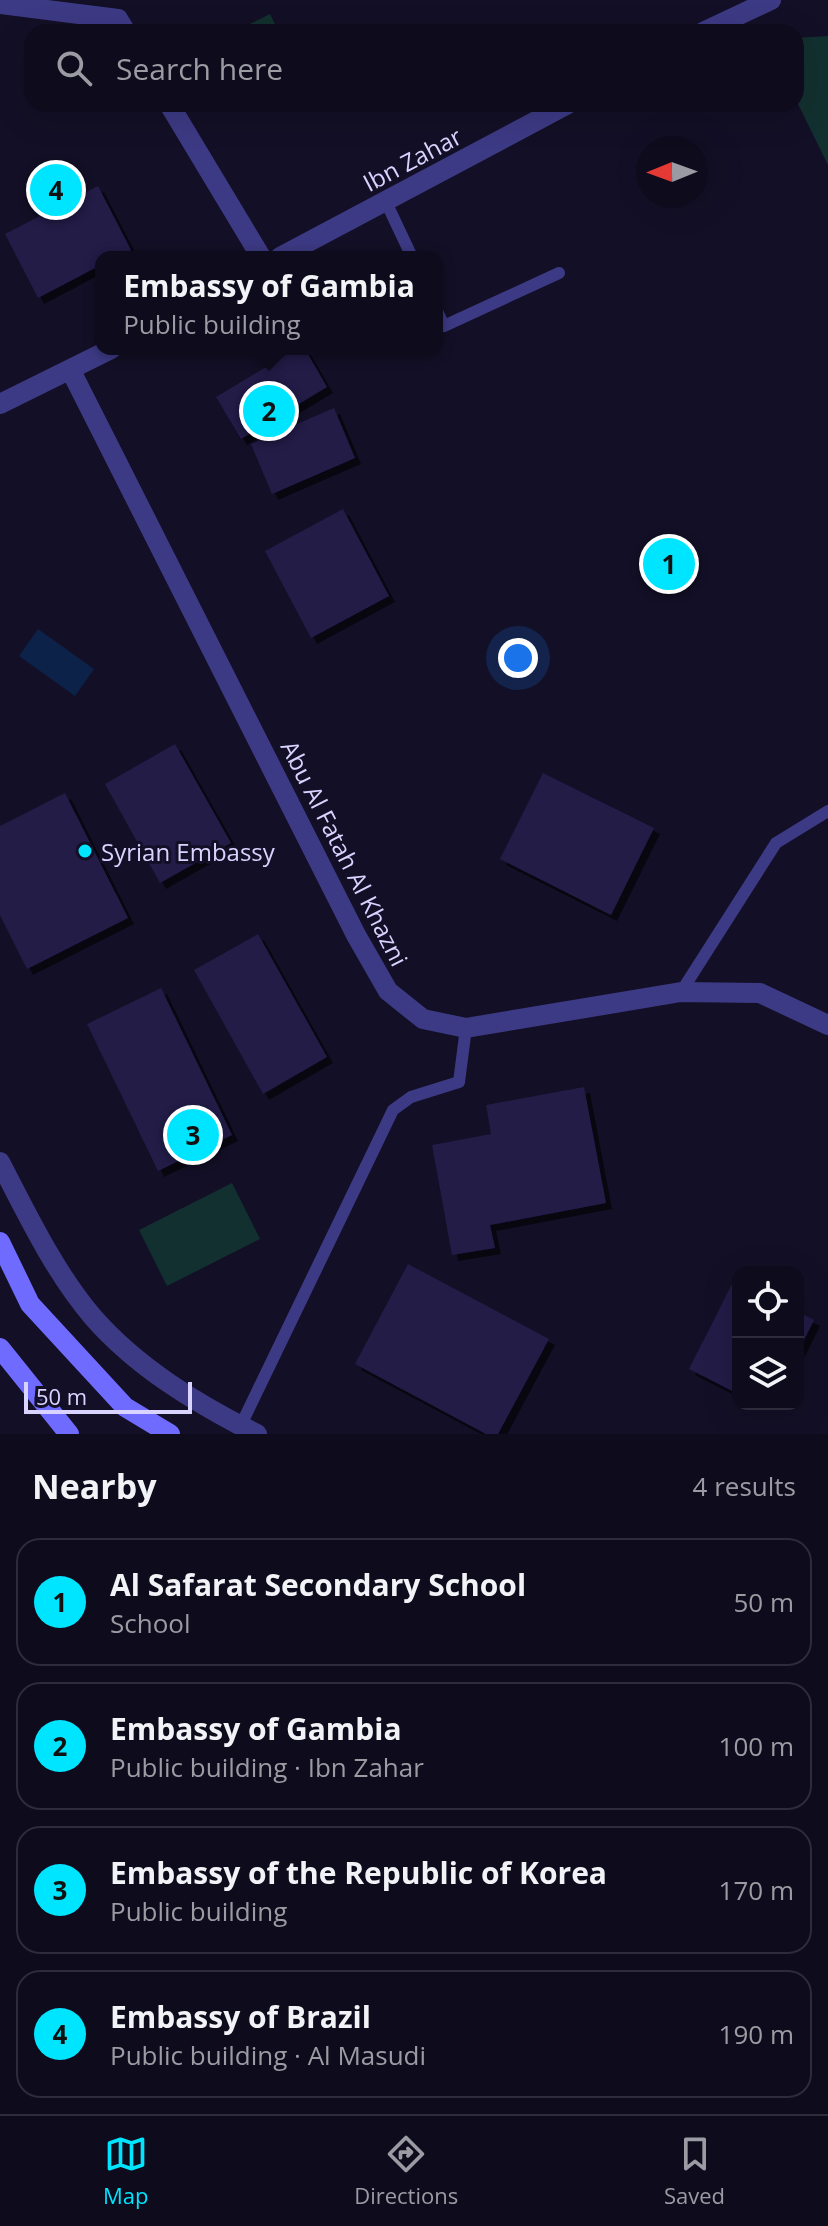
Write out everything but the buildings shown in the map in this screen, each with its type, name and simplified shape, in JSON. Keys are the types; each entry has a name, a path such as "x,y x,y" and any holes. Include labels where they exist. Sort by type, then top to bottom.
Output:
{"street":[{"path":"720,24 771,0"},
{"path":"0,4 118,19 121,24"},
{"path":"174,112 257,251"},
{"name":"Ibn Zahar","path":"292,251 553,112"},
{"path":"0,404 100,355"},
{"name":"Abu Al Fatah Al Khazni","path":"71,371 388,991 423,1019 466,1028 681,992 760,993 828,1025"},
{"path":"0,1162 38,1235 92,1315 159,1377 249,1430"},
{"path":"0,1242 30,1304 125,1407 170,1434"},
{"path":"0,1348 69,1434"}],"lane":[{"path":"53,11 74,0"},
{"path":"386,202 409,251"},
{"path":"443,324 559,273"},
{"path":"681,992 776,843 828,811"},
{"path":"249,1430 393,1110 411,1097 459,1082 466,1028"}],"green space":[{"path":"270,14 275,24 250,24"},
{"path":"828,36 828,165 802,112 804,38"},
{"path":"232,1183 260,1239 167,1286 139,1230"}],"water":[{"path":"38,629 94,669 75,696 19,656"}],"place":[{"name":"Embassy of Brazil","path":"56,190"},
{"name":"Embassy of Gambia","path":"269,411"},
{"name":"Al Safarat Secondary School","path":"669,564"},
{"name":"Syrian Embassy","path":"85,851"},
{"name":"Embassy of the Republic of Korea","path":"193,1135"}]}
